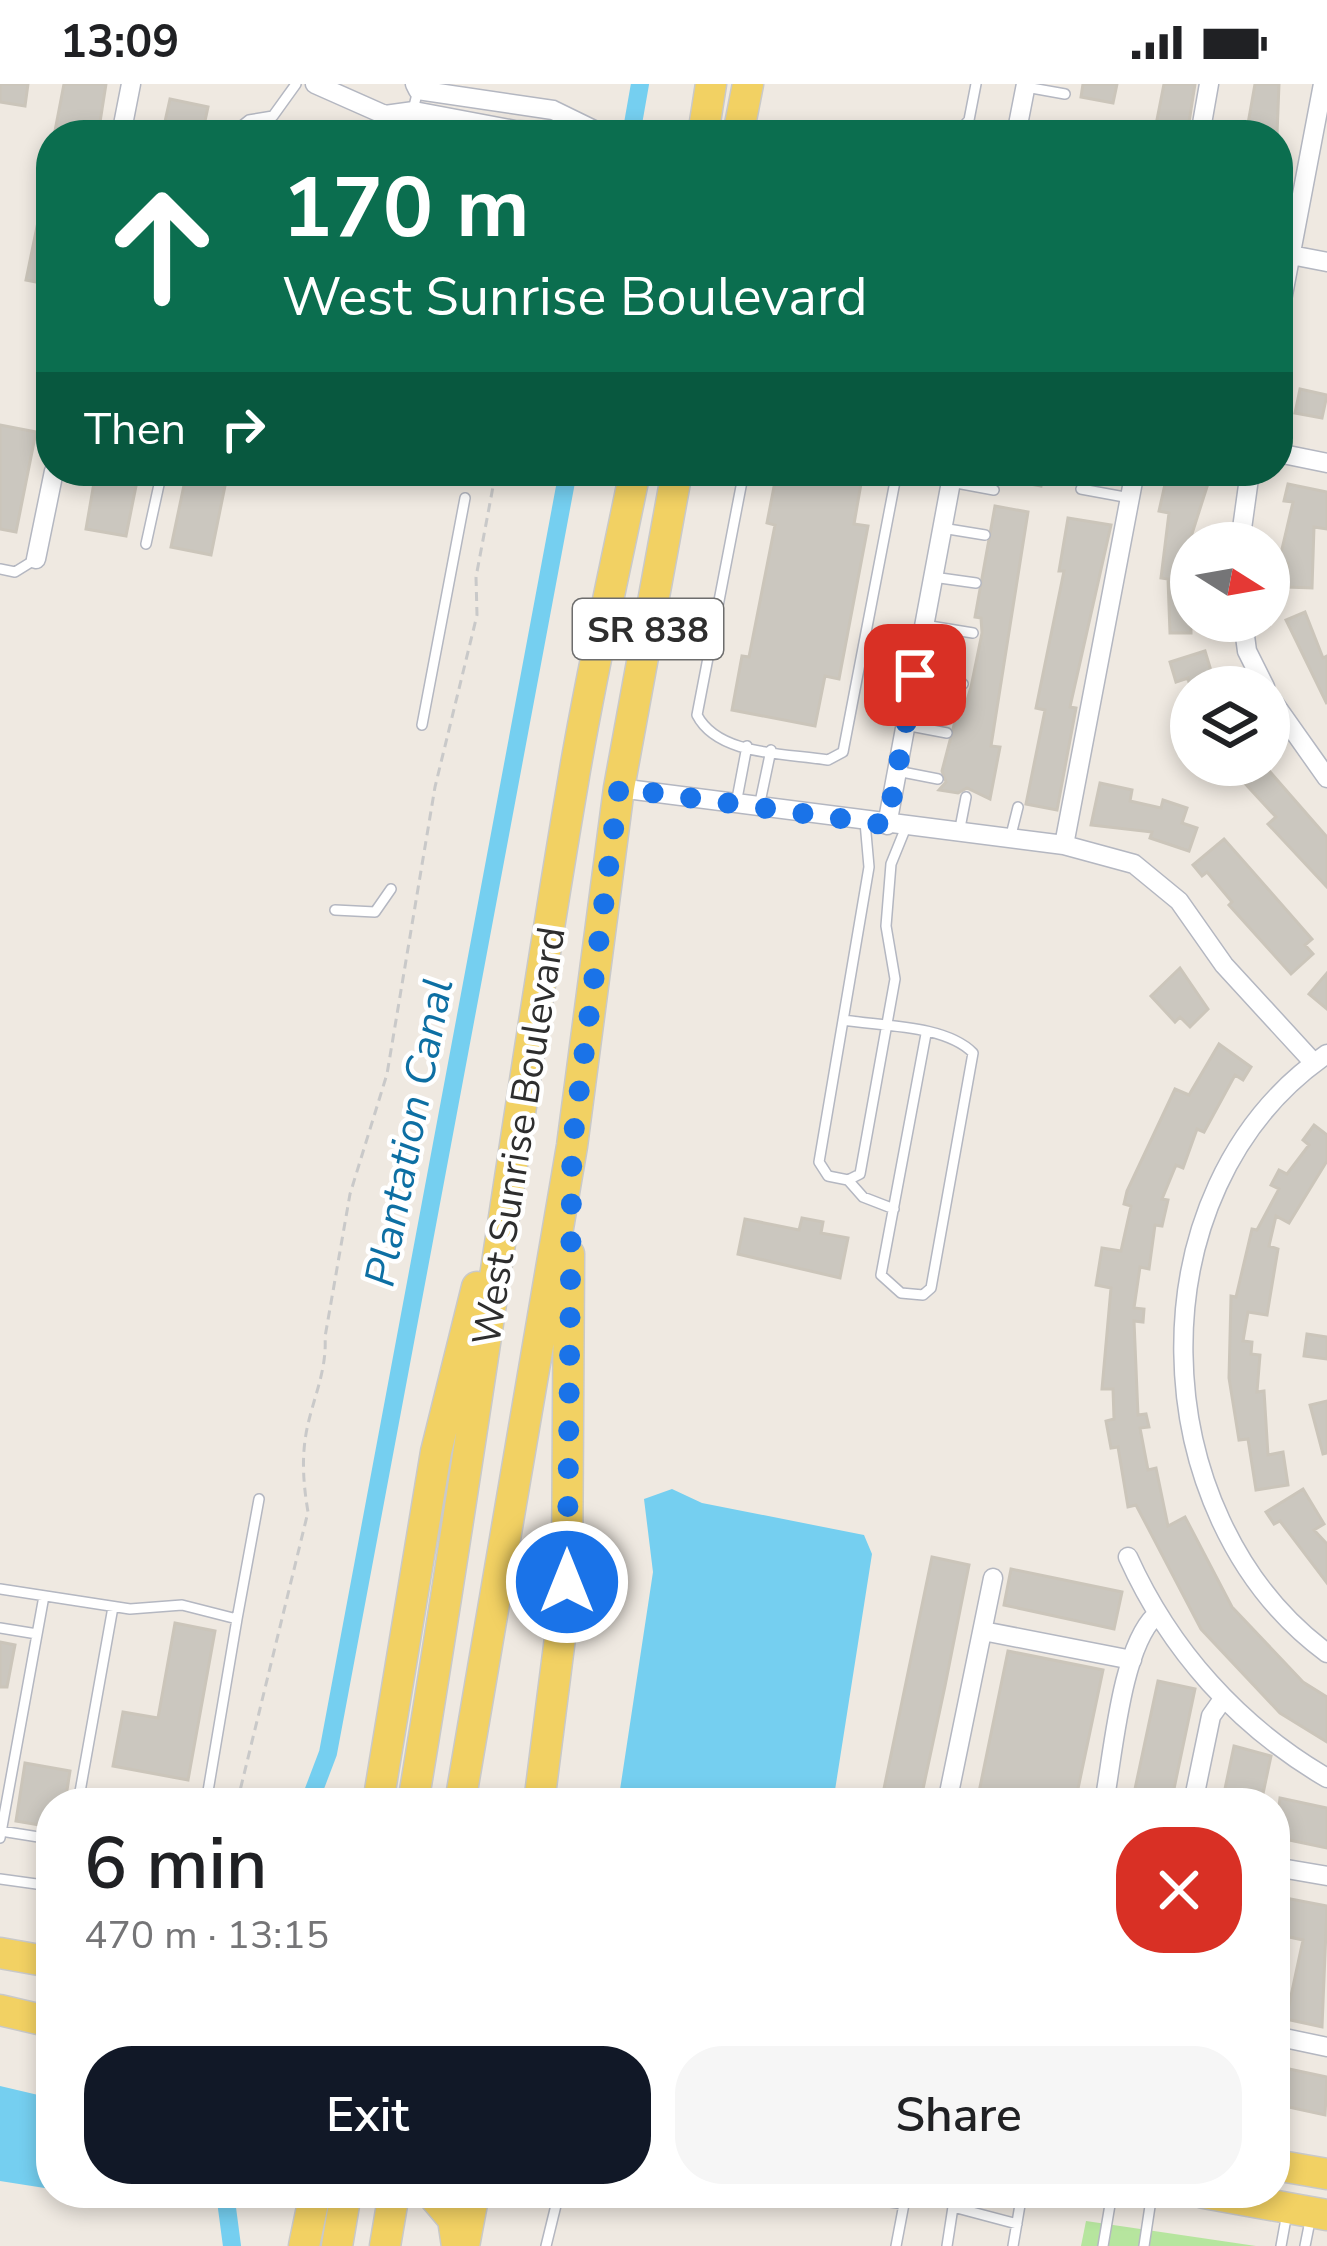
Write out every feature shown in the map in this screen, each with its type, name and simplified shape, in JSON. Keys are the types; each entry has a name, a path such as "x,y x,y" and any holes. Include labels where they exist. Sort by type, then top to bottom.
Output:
{"main road":[{"path":"742,120 748,84"},
{"name":"West Sunrise Boulevard","path":"415,1788 467,1483 516,1130 588,706 632,486"},
{"name":"West Sunrise Boulevard","path":"463,1788 572,1146 619,788 673,486"},
{"path":"588,706 599,748 619,788"},
{"path":"380,1788 436,1453 516,1130"},
{"path":"541,1788 567,1582 572,1146"},
{"path":"0,1953 36,1955"},
{"path":"0,2009 36,2018"},
{"path":"1290,2168 1327,2174"},
{"path":"337,2246 343,2208"},
{"path":"385,2246 391,2208"},
{"path":"444,2208 453,2219 460,2246"},
{"path":"460,2246 470,2208"}],"street":[{"path":"124,120 131,84"},
{"path":"315,84 350,92 385,116 412,114 451,120"},
{"path":"1203,120 1209,84"},
{"path":"1293,244 1323,84"},
{"path":"1019,120 1026,86"},
{"path":"416,87 554,110 577,120"},
{"path":"1293,255 1327,262"},
{"path":"1293,456 1327,463"},
{"path":"36,559 51,486"},
{"path":"897,826 897,771 950,486"},
{"path":"1064,844 1133,486"},
{"path":"1243,522 1248,486"},
{"path":"1290,726 1327,778"},
{"path":"619,788 1064,844 1134,864 1179,901 1224,965 1321,1059 1269,1110 1231,1165 1204,1223 1182,1332 1182,1384 1192,1442 1231,1540 1267,1597 1327,1653"},
{"path":"1128,1557 1155,1616 1223,1699 1293,1759 1327,1778"},
{"path":"950,1788 994,1578"},
{"path":"1107,1788 1132,1660 1144,1626 1155,1616"},
{"path":"982,1631 1132,1660"},
{"path":"1196,1788 1211,1716 1223,1699"},
{"path":"1290,1870 1327,1876"},
{"path":"1290,2039 1327,2047"}],"lane":[{"path":"249,120 273,116 296,84"},
{"path":"969,120 976,84"},
{"path":"1026,86 1065,94"},
{"path":"413,120 416,87"},
{"path":"401,120 412,114"},
{"path":"146,544 159,486"},
{"path":"741,486 697,715 705,731 721,742 828,760 842,752 894,486"},
{"path":"982,486 994,490"},
{"path":"1081,489 1130,499"},
{"path":"422,724 465,498"},
{"path":"942,528 985,535"},
{"path":"0,569 15,572 36,559"},
{"path":"933,577 976,583"},
{"path":"924,625 973,633"},
{"path":"915,675 963,684"},
{"path":"905,725 947,733"},
{"path":"736,804 747,746"},
{"path":"759,807 771,750"},
{"path":"897,771 938,778"},
{"path":"959,833 966,797"},
{"path":"1010,838 1018,806"},
{"path":"865,822 869,867 819,1162 828,1176 848,1180 863,1197 894,1209"},
{"path":"848,1180 860,1174 895,979 886,926 897,826"},
{"path":"334,910 375,912 391,889"},
{"path":"860,922 886,926"},
{"path":"843,1020 886,1027 926,1034 960,1040 973,1052 931,1288 923,1295 901,1293 881,1275 926,1034"},
{"path":"208,1788 259,1499"},
{"path":"0,1589 113,1607 182,1605 236,1619"},
{"path":"36,1838 1,1834 44,1596"},
{"path":"82,1788 113,1607"},
{"path":"0,1628 38,1634"},
{"path":"0,1879 36,1884"},
{"path":"546,2246 555,2208"},
{"path":"896,2246 903,2208"},
{"path":"946,2246 953,2208"},
{"path":"957,2208 1017,2224"},
{"path":"1013,2246 1020,2208"},
{"path":"1103,2246 1109,2208"},
{"path":"1144,2246 1150,2208"},
{"path":"1281,2246 1309,2212"},
{"path":"1305,2246 1309,2212"}],"path":[{"path":"241,1788 308,1512 302,1475 307,1426 327,1360 326,1337 350,1194 387,1074 435,787 477,615 476,577 493,486"}],"green space":[{"path":"1086,2221 1256,2246 1081,2246"}],"water":[{"path":"672,1489 702,1503 864,1535 872,1554 835,1788 620,1788 653,1572 644,1499"},
{"path":"0,2086 36,2094 36,2187 0,2181"}],"building":[{"path":"0,84 28,84 25,106 0,102"},
{"path":"64,84 106,84 100,120 57,120"},
{"path":"1083,84 1117,84 1113,103 1081,97"},
{"path":"1164,84 1195,84 1189,120 1157,120"},
{"path":"1255,84 1279,84 1278,120 1249,120"},
{"path":"170,99 208,107 205,120 165,120"},
{"path":"36,232 36,282 26,280"},
{"path":"1300,389 1327,395 1322,418 1295,413"},
{"path":"0,425 36,432 16,532 0,529"},
{"path":"93,486 136,486 126,536 86,529"},
{"path":"184,486 225,486 211,555 171,547"},
{"path":"774,486 861,486 854,524 868,526 839,679 825,676 815,726 732,710 742,656 749,657 775,525 767,523"},
{"path":"1165,486 1207,486 1196,522 1170,522 1170,633 1168,579 1161,578 1169,513 1159,511"},
{"path":"1288,486 1327,492 1327,529 1314,527 1312,588 1290,587 1288,522 1293,502 1284,501"},
{"path":"995,506 1028,512 991,746 1000,747 990,799 967,788 958,793 939,790 946,782 942,771 959,706 965,707 971,687 982,633 981,618 975,617"},
{"path":"1068,518 1111,525 1070,707 1076,708 1057,810 1026,804 1045,710 1036,708 1064,571 1059,571"},
{"path":"1305,612 1323,658 1327,656 1327,704 1290,628 1290,618"},
{"path":"1205,651 1210,666 1171,666 1170,662"},
{"path":"1100,783 1132,790 1130,801 1161,808 1163,800 1187,808 1182,823 1197,828 1189,851 1150,838 1152,832 1091,825"},
{"path":"1247,786 1282,786 1327,837 1327,887 1268,824 1276,817"},
{"path":"1224,839 1312,939 1305,945 1313,954 1291,974 1229,905 1232,902 1207,872 1202,876 1193,865"},
{"path":"1180,968 1208,1009 1190,1027 1180,1017 1175,1022 1151,996"},
{"path":"1327,973 1327,1009 1309,994"},
{"path":"1219,1044 1251,1067 1243,1080 1235,1075 1204,1132 1197,1129 1183,1168 1176,1165 1162,1199 1168,1200 1162,1226 1155,1225 1149,1269 1140,1267 1134,1308 1144,1309 1143,1322 1134,1321 1138,1415 1146,1414 1149,1427 1140,1428 1148,1470 1156,1468 1168,1526 1185,1517 1232,1607 1303,1682 1327,1697 1327,1742 1280,1713 1201,1629 1136,1505 1128,1507 1118,1447 1111,1448 1106,1421 1114,1419 1113,1389 1102,1389 1111,1288 1096,1285 1102,1248 1121,1251 1131,1206 1124,1204 1127,1191 1175,1089 1189,1095"},
{"path":"1314,1125 1327,1135 1327,1161 1289,1223 1276,1216 1269,1246 1278,1249 1267,1315 1248,1312 1243,1341 1252,1342 1251,1354 1260,1355 1257,1392 1264,1391 1268,1455 1283,1452 1288,1485 1256,1490 1248,1439 1239,1440 1229,1378 1231,1296 1236,1297 1252,1229 1257,1230 1279,1189 1271,1185 1279,1170 1287,1174 1309,1145 1303,1140"},
{"path":"802,1218 823,1222 821,1233 848,1238 840,1278 738,1254 745,1219 799,1230"},
{"path":"1307,1334 1327,1337 1327,1359 1304,1356"},
{"path":"1327,1401 1327,1453 1323,1454 1310,1405"},
{"path":"1303,1489 1324,1524 1314,1530 1327,1544 1327,1583 1280,1521 1274,1524 1266,1512"},
{"path":"932,1557 969,1565 923,1788 884,1788"},
{"path":"1011,1569 1122,1592 1114,1629 1004,1605"},
{"path":"175,1623 215,1631 188,1780 113,1766 123,1712 158,1718"},
{"path":"0,1642 15,1645 7,1687 0,1687"},
{"path":"1008,1651 1103,1670 1078,1788 980,1788"},
{"path":"1158,1681 1195,1689 1174,1788 1135,1788"},
{"path":"1234,1746 1271,1756 1264,1788 1225,1788"},
{"path":"25,1763 70,1771 67,1788 36,1788 36,1824 16,1821"},
{"path":"1290,1800 1327,1808 1327,1848 1290,1840"},
{"path":"1290,1899 1327,1906 1322,2027 1290,2020 1303,1940 1290,1937"},
{"path":"1290,2069 1327,2077 1325,2115 1290,2107"}],"waterway":[{"name":"Plantation Canal","path":"634,120 640,84"},
{"name":"Plantation Canal","path":"315,1788 328,1753 565,486"},
{"name":"Plantation Canal","path":"227,2208 232,2246"}],"route":[{"path":"567,1582 572,1146 619,788 887,825 915,675"}]}
